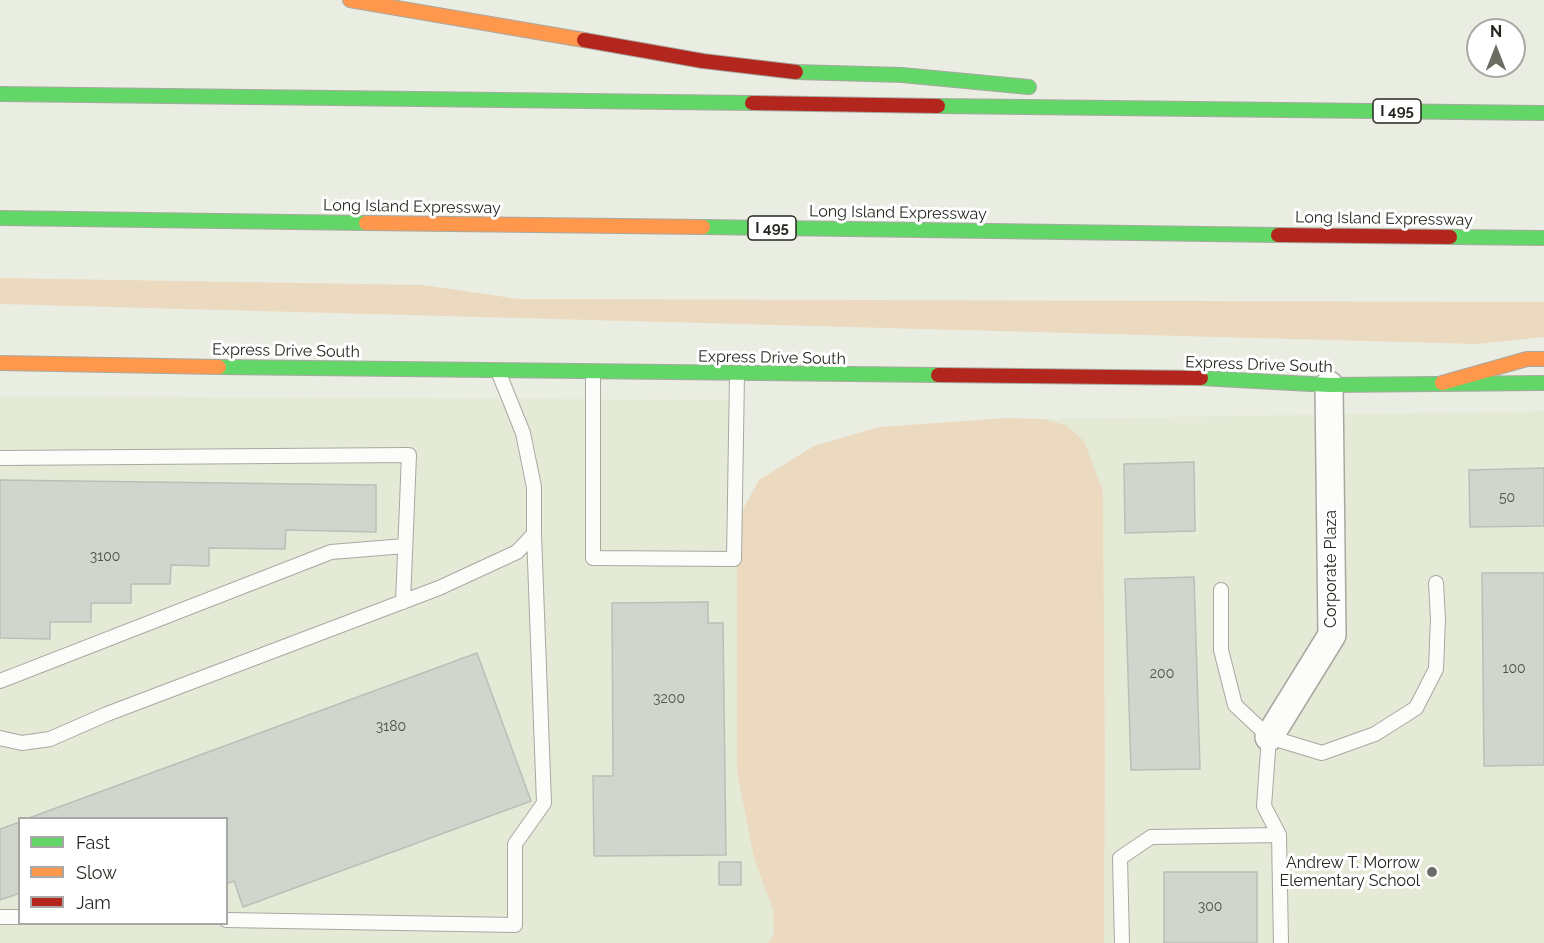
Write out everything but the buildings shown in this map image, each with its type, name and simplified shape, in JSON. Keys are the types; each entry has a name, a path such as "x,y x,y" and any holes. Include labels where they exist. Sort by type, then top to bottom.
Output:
{"main road":[{"path":"350,0 749,67 797,72 902,75 1041,88"},
{"name":"I 495","path":"0,94 1544,113"},
{"path":"1099,94 1249,109"},
{"name":"Long Island Expressway","path":"0,218 1544,238"},
{"path":"1442,383 1527,359 1544,359"},
{"name":"Express Drive South","path":"0,363 1198,378 1329,385 1544,383"}],"street":[{"name":"Corporate Plaza","path":"1269,736 1332,636 1329,385"}],"lane":[{"path":"228,920 515,925 515,844 544,803 534,488 523,432 498,371"},
{"path":"593,372 593,558 734,559 737,374"},
{"path":"0,458 409,455 403,602"},
{"path":"0,738 22,743 50,739 107,714 440,588 517,552 534,534"},
{"path":"0,681 331,552 405,546"},
{"path":"1221,590 1221,650 1235,705 1269,736 1322,753 1375,734 1416,708 1436,669 1438,619 1436,583"},
{"path":"1269,736 1264,806 1279,835 1281,943"},
{"path":"1122,943 1120,858 1151,837 1279,835"},
{"path":"0,916 18,917"}],"shaded area":[{"path":"0,278 423,285 519,299 1544,302 1544,337 1477,344 0,304"},
{"path":"0,396 737,400 737,772 784,943 0,943"},
{"path":"1544,411 1544,943 1104,943 1103,491 1043,419"},
{"path":"1007,418 1043,419 1066,425 1084,441 1103,491 1104,943 768,943 774,935 773,910 754,858 737,772 737,551 742,511 759,480 814,446 879,427"}],"traffic: fast":[{"path":"796,72 902,75 1029,87"},
{"path":"0,94 752,103"},
{"path":"938,106 1544,113"},
{"path":"0,218 366,223"},
{"path":"703,227 1278,235"},
{"path":"1450,237 1544,238"},
{"path":"219,367 938,375"},
{"path":"1201,378 1329,385 1544,383"}],"traffic: slow":[{"path":"350,0 584,40"},
{"path":"366,223 703,227"},
{"path":"1442,383 1527,359 1544,359"},
{"path":"0,363 219,367"}],"traffic: jam":[{"path":"584,40 703,61 796,72"},
{"path":"752,103 938,106"},
{"path":"1278,235 1450,237"},
{"path":"938,375 1201,378"}],"place":[{"name":"Andrew T. Morrow Elementary School","path":"1432,872"}]}
